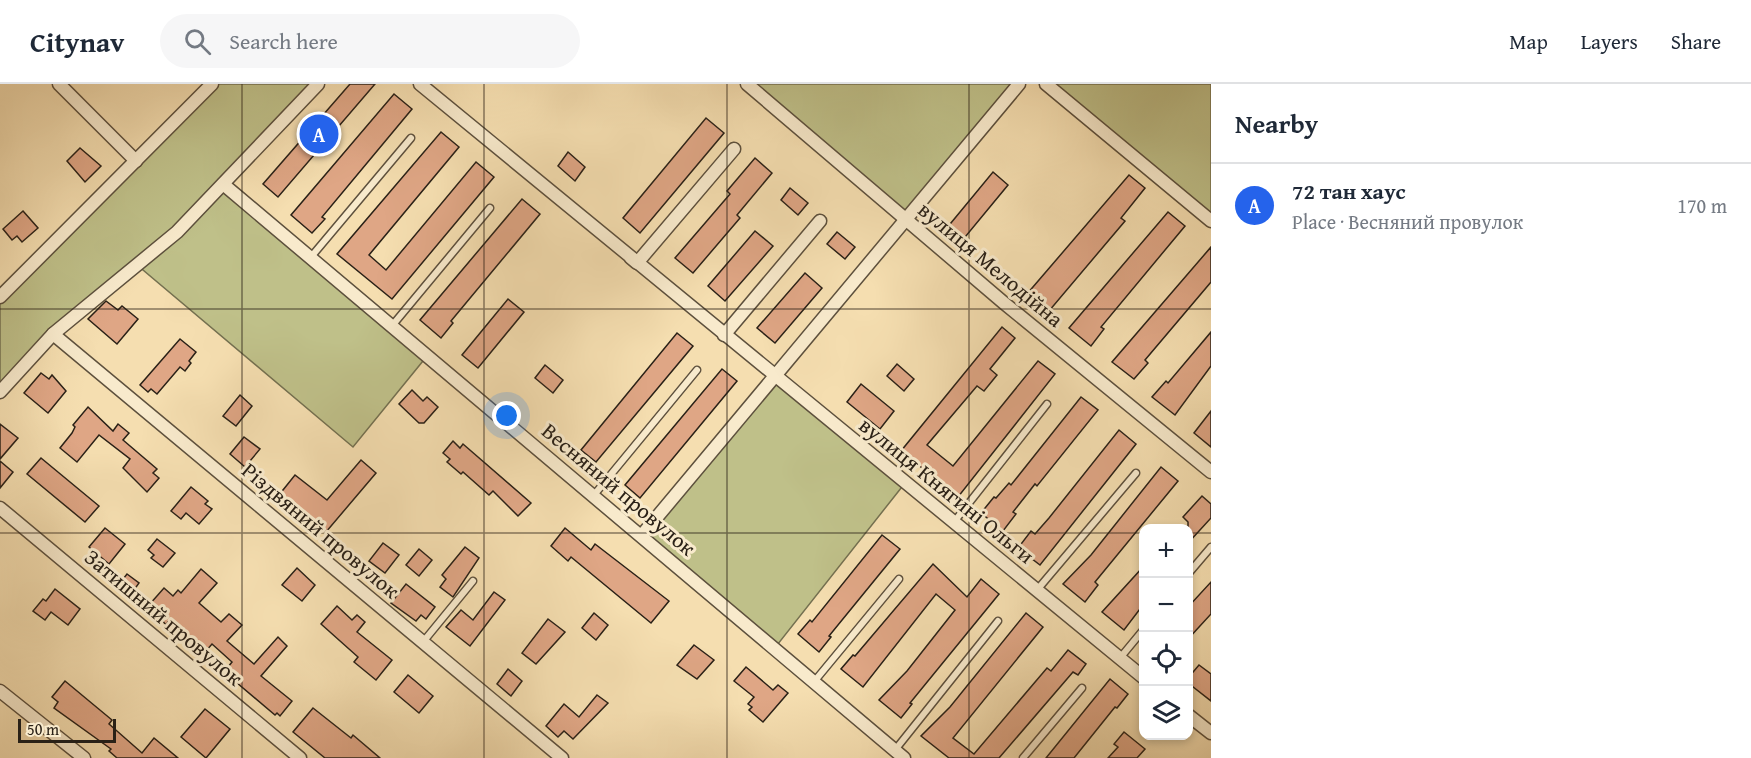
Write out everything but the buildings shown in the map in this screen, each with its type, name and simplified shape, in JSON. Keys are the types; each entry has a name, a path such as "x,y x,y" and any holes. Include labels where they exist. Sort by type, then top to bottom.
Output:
{"street":[{"path":"59,84 136,161"},
{"path":"0,297 212,84"},
{"path":"0,392 53,334 177,232 318,84"},
{"name":"вулиця Княгині Ольги","path":"420,84 1139,675"},
{"name":"вулиця Мелодійна","path":"747,84 904,218 1211,472"},
{"path":"642,535 904,218 1019,84"},
{"path":"1046,84 1211,221"},
{"path":"637,263 734,149"},
{"name":"Весняний провулок","path":"223,184 900,754"},
{"path":"724,335 820,221"},
{"name":"Різдвяний провулок","path":"53,334 562,758"},
{"name":"Затишний провулок","path":"0,508 300,758"},
{"path":"0,691 84,758"},
{"path":"1193,718 1209,726"}],"lane":[{"path":"310,258 411,138"},
{"path":"392,327 490,208"},
{"path":"594,495 697,370"},
{"path":"953,523 1047,404"},
{"path":"1037,591 1136,473"},
{"path":"1193,568 1211,547"},
{"path":"813,683 899,579"},
{"path":"423,642 473,581"},
{"path":"900,754 998,621"},
{"path":"1119,658 1141,632"},
{"path":"1023,758 1082,688"}],"green space":[{"path":"212,84 318,84 223,184 427,356 353,447 137,265 0,392 0,297"},
{"path":"747,84 1019,84 904,218"},
{"path":"1046,84 1211,84 1211,221"},
{"path":"774,376 905,483 774,649 642,535"}],"place":[{"name":"72 тан хаус","path":"319,134"}]}
